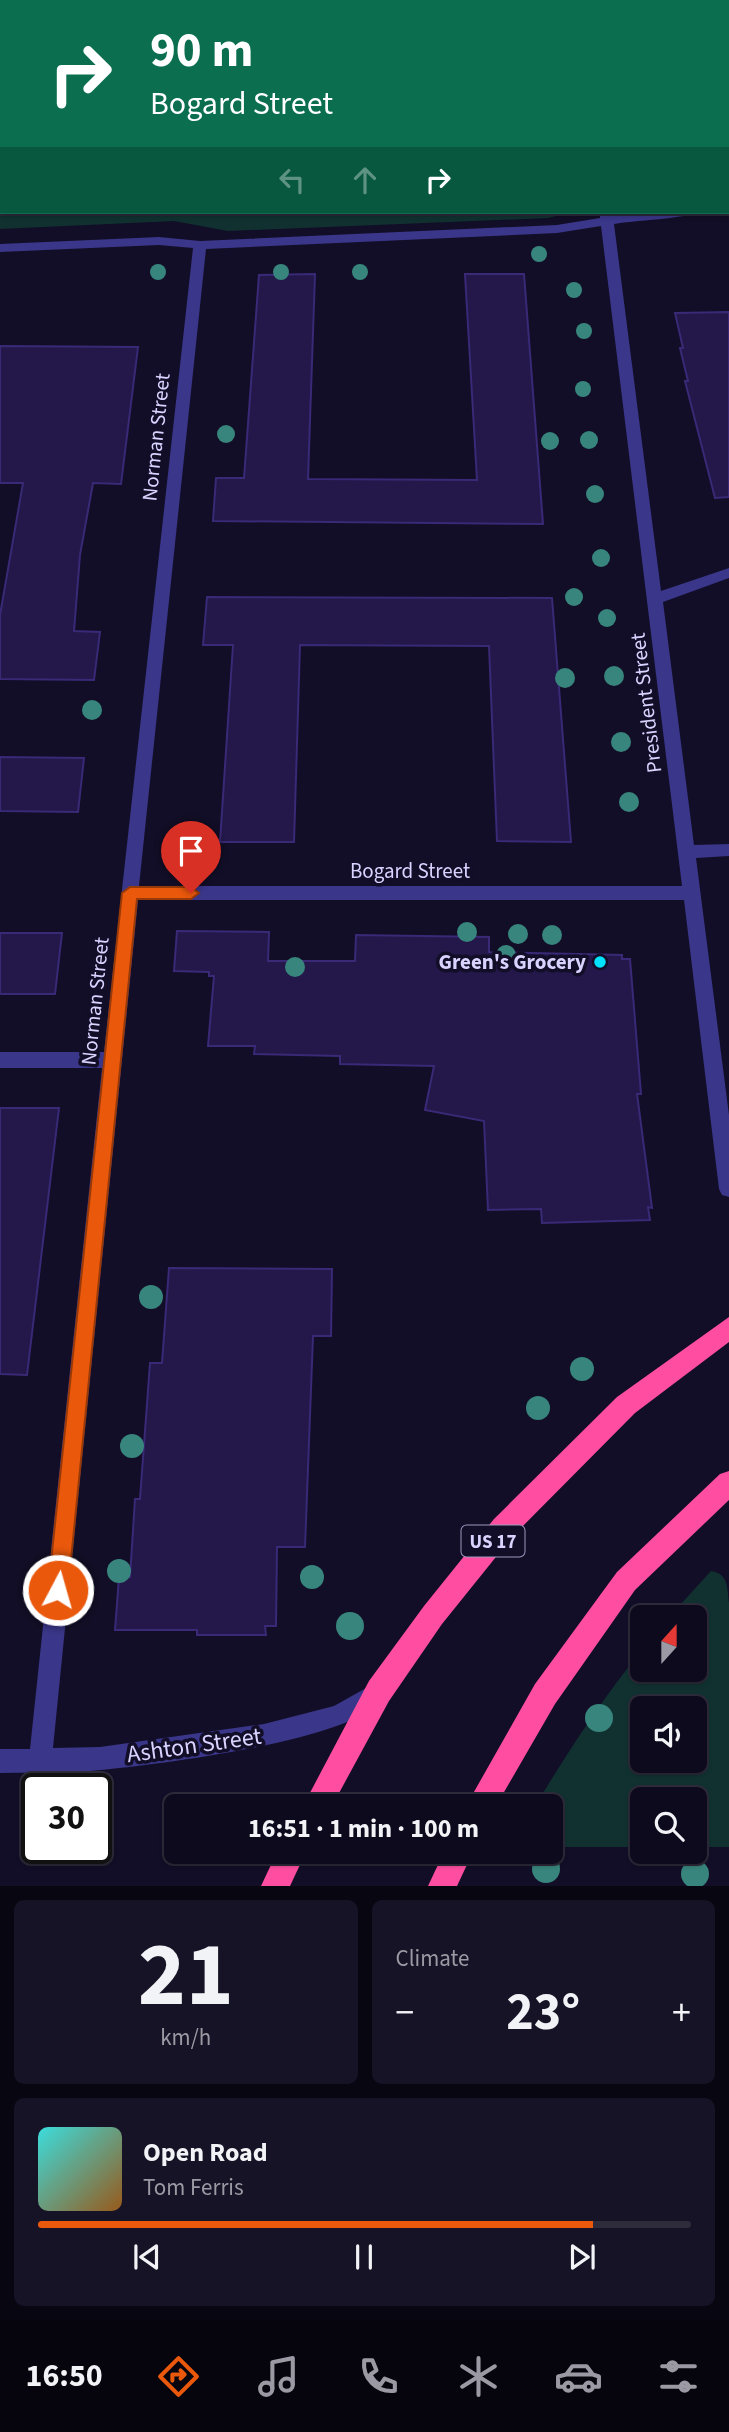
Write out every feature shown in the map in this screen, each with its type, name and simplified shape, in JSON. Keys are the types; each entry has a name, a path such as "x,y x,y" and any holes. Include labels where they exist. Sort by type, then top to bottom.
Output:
{"highway":[{"name":"US 17","path":"323,1794 379,1691 433,1615 503,1528 626,1405 729,1328"},
{"path":"487,1794 545,1694 626,1581 729,1483"},
{"path":"275,1886 286,1864"},
{"path":"442,1886 453,1864"}],"street":[{"path":"0,248 159,241 200,245 557,229 606,217 649,214"},
{"name":"President Street","path":"606,217 729,1189"},
{"name":"Norman Street","path":"40,1762 200,245"},
{"path":"654,599 729,573"},
{"path":"685,852 729,850"},
{"name":"Bogard Street","path":"130,893 690,893"},
{"path":"0,1060 112,1060"},
{"name":"Ashton Street","path":"0,1761 100,1759 295,1729 338,1716 379,1691"}],"green space":[{"path":"0,214 563,214 548,218 228,231 174,221 0,229"},
{"path":"711,1571 721,1575 727,1587 729,1603 729,1847 707,1847 707,1787 630,1787 630,1847 563,1847 563,1794 542,1794 630,1665 630,1682 707,1682 707,1605 680,1605"}],"building":[{"path":"315,274 308,479 477,480 465,274 524,274 543,524 213,521 216,478 244,478 259,275"},
{"path":"729,312 729,497 715,498 685,381 688,381 675,313"},
{"path":"0,346 138,347 121,484 93,483 80,555 74,631 100,632 94,680 0,679 0,615 23,483 0,483"},
{"path":"207,597 552,598 571,842 497,841 489,646 300,645 294,842 220,842 233,645 203,645"},
{"path":"0,757 84,758 78,812 0,811"},
{"path":"177,931 269,932 268,961 355,961 356,935 489,937 489,952 622,955 622,959 630,959 641,1094 637,1094 652,1208 648,1207 650,1220 542,1223 541,1209 488,1210 484,1121 425,1110 434,1066 340,1064 340,1056 254,1054 255,1046 208,1046 214,976 209,976 209,972 174,971"},
{"path":"0,933 62,933 55,994 0,994"},
{"path":"0,1108 59,1108 27,1375 0,1374"},
{"path":"169,1268 332,1269 331,1336 313,1336 305,1547 277,1547 276,1626 265,1626 266,1635 197,1635 197,1630 115,1630 119,1577 130,1577 135,1499 140,1499 150,1363 162,1363"}],"place":[{"name":"Green's Grocery","path":"600,962"}],"route":[{"path":"58,1590 130,893 191,893"}]}
